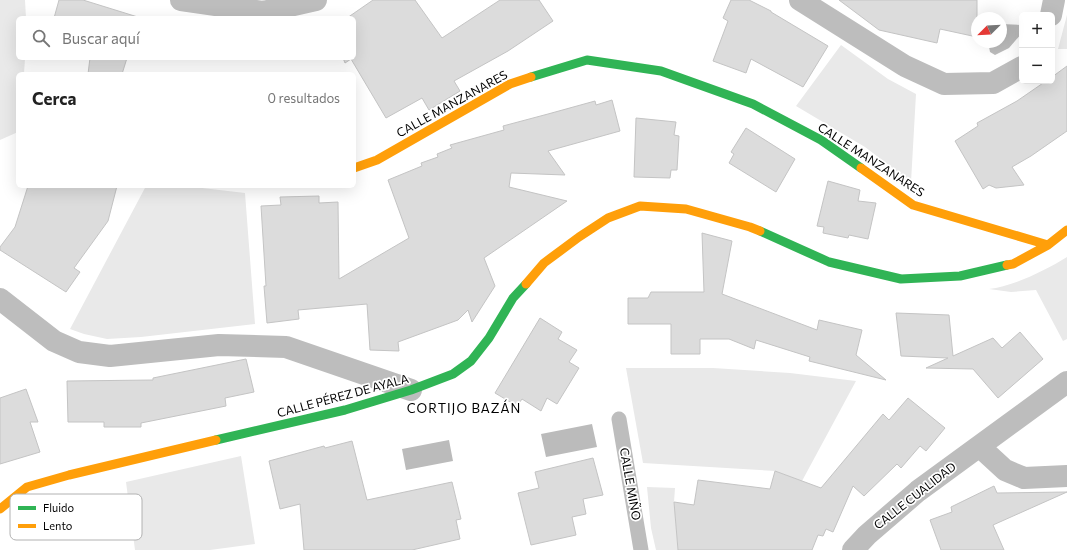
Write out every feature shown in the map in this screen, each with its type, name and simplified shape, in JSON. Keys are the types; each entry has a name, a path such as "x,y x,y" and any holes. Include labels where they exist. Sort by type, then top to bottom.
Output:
{"street":[{"path":"181,0 263,12 316,0"},
{"path":"800,0 905,66 944,84 993,83 1019,69"},
{"path":"1051,12 1054,0"},
{"name":"CALLE MANZANARES","path":"356,167 377,160 510,84 587,60 661,71 753,104 821,140 913,205 1048,245"},
{"name":"CALLE PÉREZ DE AYALA","path":"18,494 27,487 69,476 345,410 411,390 453,374 471,361 489,338 513,298 544,262 608,218 640,206 686,209 750,227 830,262 901,279 960,276 1013,264 1048,245 1067,230"},
{"path":"0,299 54,341 79,352 110,356 219,345 286,347 411,390"},
{"name":"CALLE CUALIDAD","path":"853,550 867,535 918,491 1067,382"},
{"path":"980,447 1005,470 1024,478 1067,476"},
{"name":"CALLE PÉREZ DE AYALA","path":"0,509 10,501"}],"lane":[{"name":"CALLE MIÑO","path":"619,419 641,550"}],"shaded area":[{"path":"0,0 25,0 26,16 16,16 16,60 25,60 24,72 16,72 16,133 0,140"},
{"path":"1067,15 1067,49 1058,49"},
{"path":"1007,24 1019,25 1019,36 1009,48 995,55 990,52 989,48 1007,48"},
{"path":"841,45 888,79 916,94 911,182 865,147 796,106"},
{"path":"145,188 202,188 245,193 255,324 141,337 107,339 70,329"},
{"path":"1067,257 1067,339 1063,341 1036,290 1011,292 989,289 1009,285 1030,277"},
{"path":"626,368 713,368 790,373 856,381 802,481 775,471 643,463"},
{"path":"592,424 597,447 546,457 541,434"},
{"path":"449,440 453,461 406,470 402,449"},
{"path":"241,456 255,544 210,550 135,550 134,540 142,540 142,494 128,494 126,482"},
{"path":"647,487 675,488 674,502 678,550 656,550 651,528"}],"building":[{"path":"59,0 83,0 135,16 55,16"},
{"path":"373,0 415,0 442,38 500,0 539,0 553,21 508,51 454,81 460,91 429,110 422,98 386,118 352,60 356,60 356,16 350,16"},
{"path":"731,0 749,0 771,11 828,46 803,87 751,59 746,73 713,61 728,21 723,18"},
{"path":"839,0 977,0 977,12 971,12 971,36 940,29 937,43 879,30"},
{"path":"90,60 126,60 123,72 88,72"},
{"path":"1067,66 1067,131 1031,156 1012,167 1024,185 996,188 989,185 983,189 955,141 978,126 977,123 1017,101 1042,84 1055,84 1055,75"},
{"path":"612,100 620,131 548,151 565,175 511,173 509,187 567,201 484,258 495,286 472,322 468,310 458,320 398,342 399,351 370,350 367,304 298,310 299,319 267,323 261,206 281,205 280,197 319,196 319,203 338,202 339,279 409,238 388,180 422,166 421,163 438,157 437,154 452,148 450,145 504,130 503,126 595,101 596,105"},
{"path":"636,118 676,122 674,135 679,136 677,170 671,170 670,178 634,177"},
{"path":"746,128 795,159 776,192 729,163 734,154 731,152"},
{"path":"828,181 860,190 858,201 876,203 868,239 849,235 848,238 823,233 824,227 817,226"},
{"path":"27,188 116,188 108,221 74,268 80,272 66,292 0,250 0,247 15,227"},
{"path":"702,233 732,241 722,294 817,330 819,320 862,330 856,355 886,380 809,361 810,357 756,340 754,349 729,339 700,339 700,354 671,354 671,324 628,324 628,298 648,298 651,292 704,292"},
{"path":"896,313 949,315 953,356 993,338 1002,348 1020,332 1043,359 998,398 973,369 926,368 948,358 901,356"},
{"path":"540,318 562,332 558,339 577,350 569,362 579,368 557,404 547,398 541,411 522,399 517,406 495,393"},
{"path":"246,359 254,392 225,398 226,406 141,423 141,427 104,427 104,422 68,422 67,381 153,380 153,378"},
{"path":"26,389 38,422 30,422 40,452 0,464 0,398"},
{"path":"908,398 945,428 926,451 920,446 901,468 897,464 864,496 853,486 833,532 826,529 823,536 818,535 812,550 678,550 674,502 694,505 698,480 770,489 775,471 821,488 883,414 889,420"},
{"path":"352,441 367,500 452,482 461,519 456,520 460,539 412,550 304,550 300,504 280,509 269,461 324,446 325,448"},
{"path":"593,458 603,495 583,499 586,514 572,517 576,535 531,545 518,493 539,488 535,472"},
{"path":"994,486 997,493 1067,492 993,525 1004,550 941,550 930,520 952,512 951,507"}],"traffic: fast":[{"path":"531,77 587,60 661,71 753,104 821,140 861,168"},
{"path":"760,231 829,262 901,279 960,276 1007,265"},
{"path":"216,440 345,410 411,390 453,374 471,361 489,338 513,298 526,284"}],"traffic: slow":[{"path":"356,167 377,160 510,84 531,77"},
{"path":"861,168 913,205 1048,245"},
{"path":"526,284 544,263 579,237 608,218 640,206 686,209 760,231"},
{"path":"1007,265 1013,264 1048,245 1067,230"},
{"path":"18,494 27,487 69,475 216,440"},
{"path":"0,509 10,501"}],"district":[{"name":"CORTIJO BAZÁN","path":"464,408"}]}
